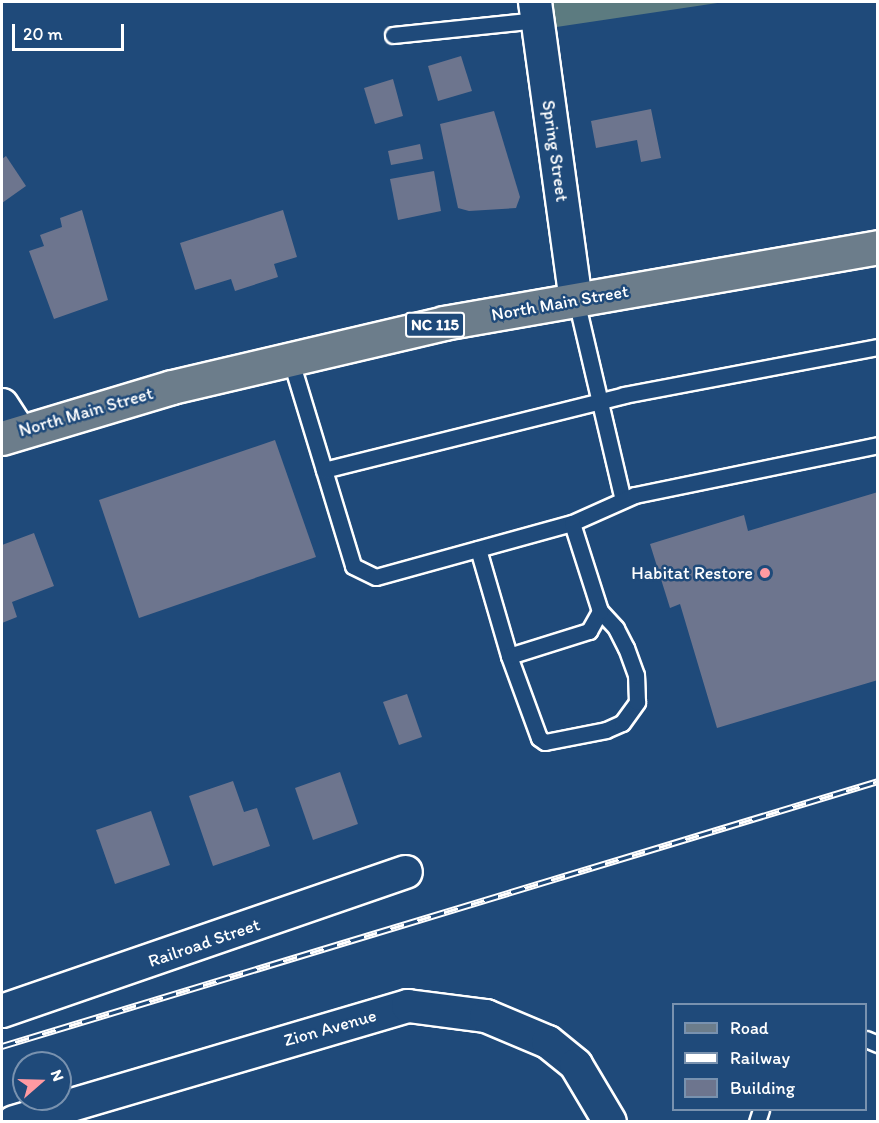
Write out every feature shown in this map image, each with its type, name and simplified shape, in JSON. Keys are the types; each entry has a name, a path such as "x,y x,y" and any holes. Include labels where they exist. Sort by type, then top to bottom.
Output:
{"main road":[{"name":"North Main Street","path":"7,425 444,323 877,250"}],"street":[{"name":"Spring Street","path":"536,11 576,300"},
{"name":"Railroad Street","path":"2,1011 406,872"},
{"name":"Zion Avenue","path":"14,1122 408,1006 486,1016 548,1042 576,1065 610,1122"}],"lane":[{"path":"393,35 536,11"},
{"path":"576,300 623,500"},
{"path":"324,471 600,402 878,348"},
{"path":"290,358 353,566 376,577 572,523 623,500 878,445"},
{"path":"478,549 509,656 539,738 545,742 580,738 606,730 633,713 637,702 636,675 616,628 600,611 572,523"},
{"path":"509,656 590,631 600,611"}],"green space":[{"path":"539,2 724,2 543,29"}],"building":[{"path":"461,56 472,91 438,101 428,66"},
{"path":"393,79 403,116 375,124 364,88"},
{"path":"651,109 661,158 641,162 637,140 596,148 591,121"},
{"path":"494,111 520,197 516,208 469,211 458,208 440,124"},
{"path":"420,144 423,159 391,165 388,151"},
{"path":"6,156 26,186 2,203 2,159"},
{"path":"434,171 441,211 398,220 390,179"},
{"path":"82,210 108,300 54,319 29,251 44,246 40,235 62,227 60,218"},
{"path":"283,210 297,257 274,264 278,277 235,291 231,279 195,290 180,243"},
{"path":"275,440 316,557 139,618 99,500"},
{"path":"878,492 878,680 717,728 680,604 670,608 650,544 744,515 748,531"},
{"path":"34,533 54,586 12,602 17,617 2,623 2,545"},
{"path":"407,694 422,737 399,745 383,702"},
{"path":"340,772 358,824 313,840 295,788"},
{"path":"233,781 244,812 257,808 270,846 213,866 189,796"},
{"path":"151,811 170,865 115,884 96,830"}],"railway":[{"path":"2,1046 878,781"}],"place":[{"name":"Habitat Restore","path":"765,573"}]}
